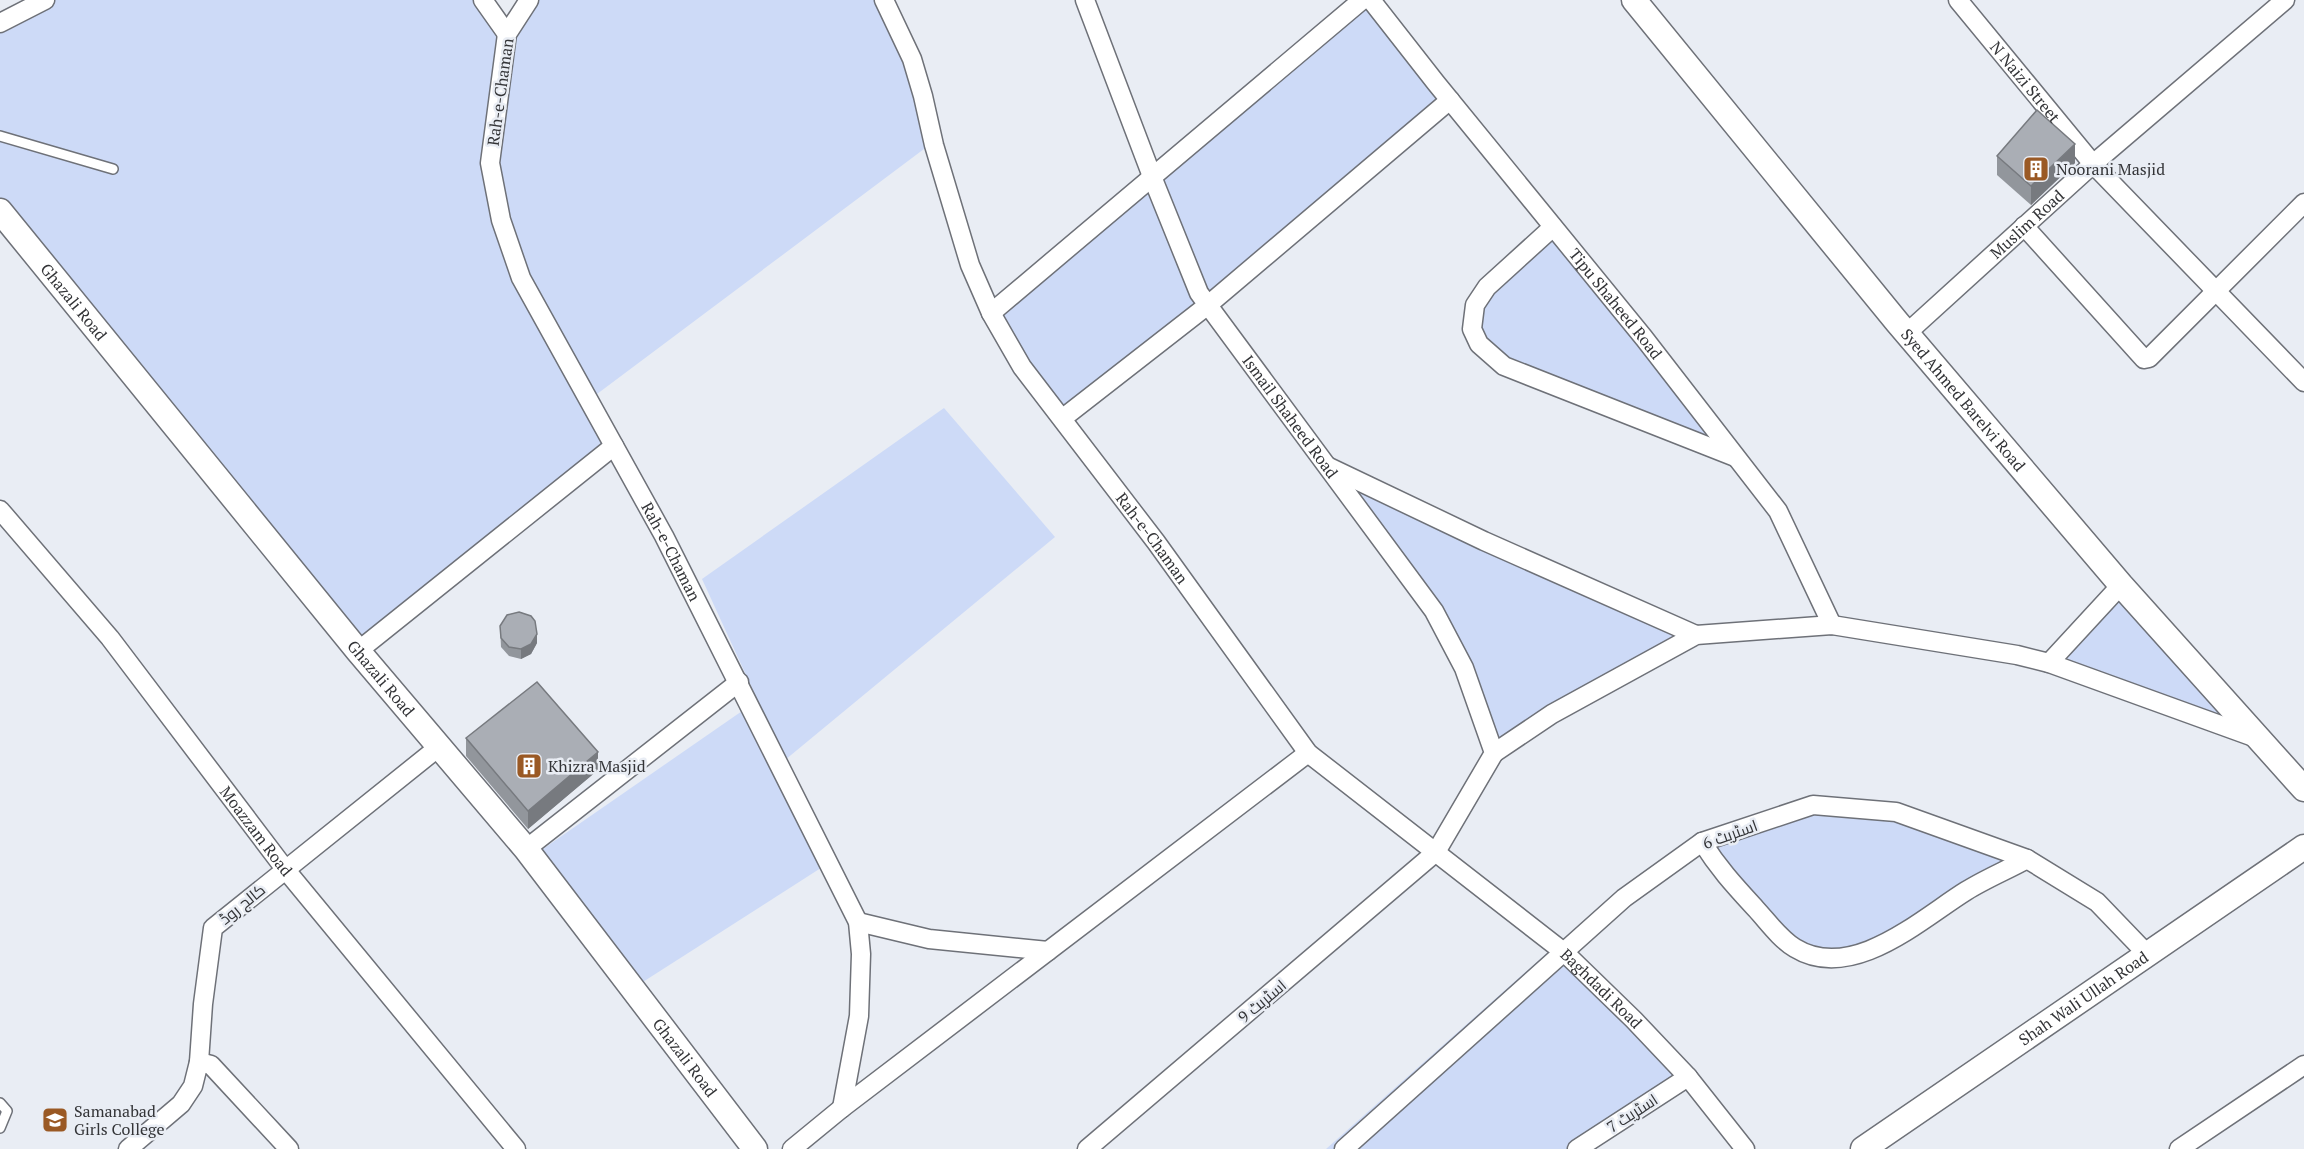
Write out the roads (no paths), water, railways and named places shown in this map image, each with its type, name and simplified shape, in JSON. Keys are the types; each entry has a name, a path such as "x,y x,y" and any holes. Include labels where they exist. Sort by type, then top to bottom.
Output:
{"main road":[{"name":"Syed Ahmed Barelvi Road","path":"1634,0 1907,333 2121,585 2304,789"},
{"name":"Ghazali Road","path":"0,211 358,651 526,849 755,1149"},
{"name":"Shah Wali Ullah Road","path":"1863,1149 2304,847"}],"street":[{"path":"0,23 45,0"},
{"path":"483,0 507,34"},
{"name":"Rah-e-Chaman","path":"529,0 507,34 490,162 501,220 521,278 664,536 858,922 861,954 860,1016 842,1108"},
{"name":"Rah-e-Chaman","path":"884,0 912,59 934,145 967,255 991,313 1022,367 1156,542 1308,753 1436,852"},
{"name":"Ismail Shaheed Road","path":"1086,0 1153,179 1199,292 1325,465 1484,541 1696,635"},
{"path":"991,313 1153,179 1362,0"},
{"name":"Tipu Shaheed Road","path":"1371,0 1644,338 1778,511 1832,625"},
{"name":"N Naizi Street","path":"1959,0 2093,164 2304,382"},
{"name":"Muslim Road","path":"1907,333 2093,164 2285,0"},
{"path":"1063,418 1208,305 1450,100"},
{"path":"2024,226 2144,359 2149,358 2304,203"},
{"path":"1553,227 1487,287 1475,305 1472,329 1479,344 1504,366 1737,458"},
{"path":"358,651 614,446"},
{"path":"1325,465 1434,611 1464,668 1494,753 1552,714 1696,635 1832,625 2017,655 2049,663 2262,740"},
{"name":"Moazzam Road","path":"0,510 110,638 285,869 516,1149"},
{"path":"2049,663 2121,585"},
{"path":"526,849 739,682"},
{"name":"کالج روڈ","path":"128,1149 181,1104 193,1086 199,1062 203,1004 213,928 440,746"},
{"path":"792,1149 842,1108 1308,753"},
{"name":"اسٹریٹ 9","path":"1087,1149 1436,852 1494,753"},
{"name":"اسٹریٹ 6","path":"1344,1149 1624,898 1702,842 1813,805 1896,812 2027,859 2097,902 2147,954"},
{"path":"1702,842 1719,869 1771,926 1795,948 1819,957 1848,958 1881,945 1921,924 1966,891 2027,859"},
{"name":"Baghdadi Road","path":"1436,852 1565,953 1634,1020 1688,1077 1745,1149"},
{"path":"858,922 929,939 1048,951"},
{"path":"199,1062 211,1065 288,1149"},
{"path":"2179,1149 2304,1065"},
{"name":"اسٹریٹ 7","path":"1577,1149 1688,1077"}],"lane":[{"path":"0,136 113,169"},
{"path":"0,1103 7,1111 0,1128"}],"place":[{"name":"Noorani Masjid","path":"2036,169"},
{"name":"Khizra Masjid","path":"529,766"},
{"name":"Samanabad Girls College","path":"55,1120"}]}
